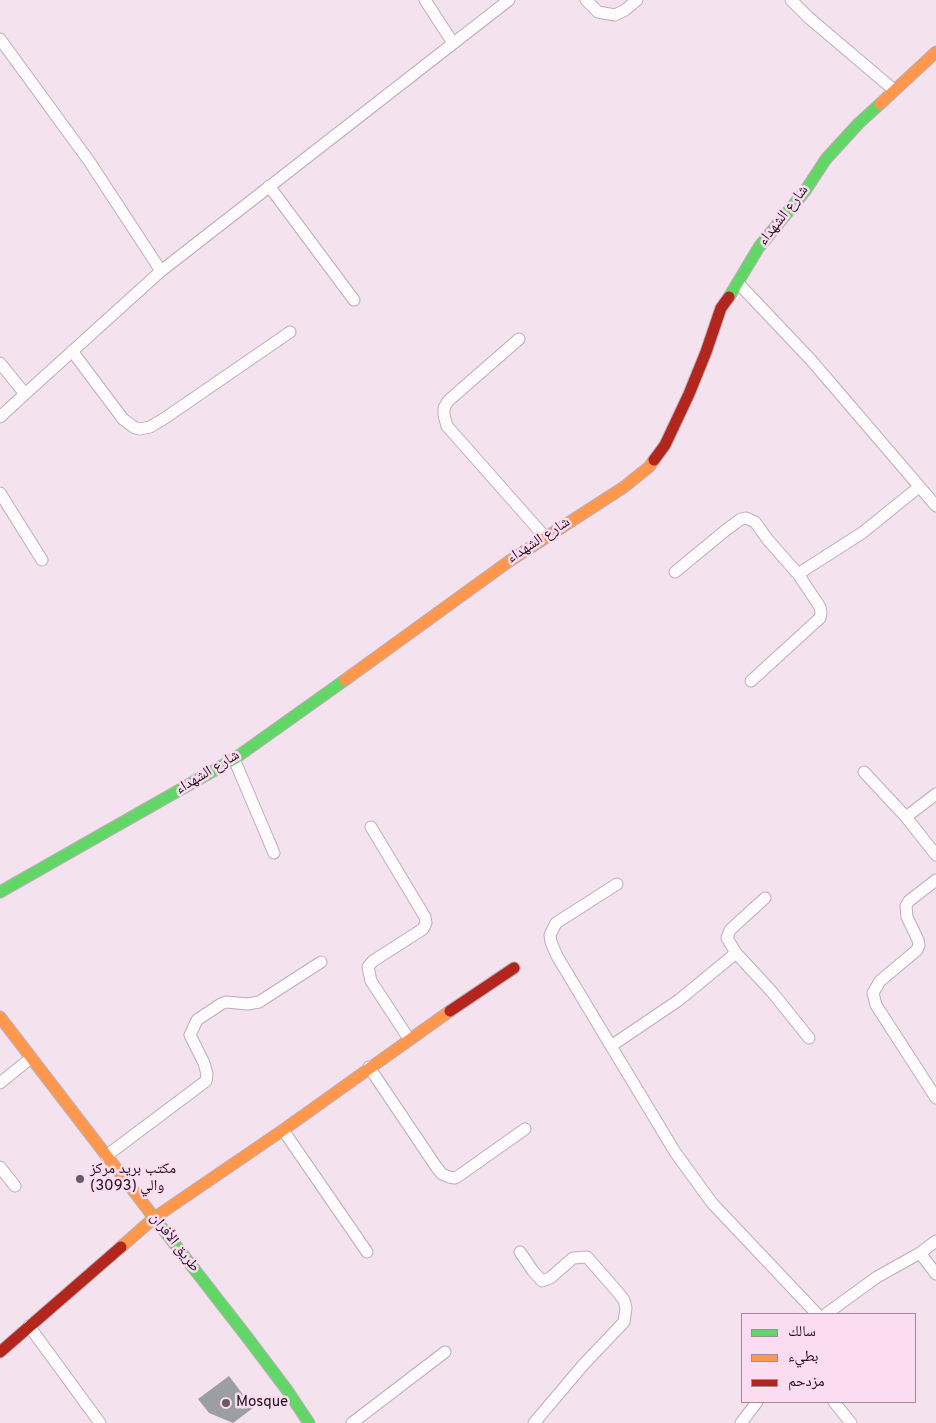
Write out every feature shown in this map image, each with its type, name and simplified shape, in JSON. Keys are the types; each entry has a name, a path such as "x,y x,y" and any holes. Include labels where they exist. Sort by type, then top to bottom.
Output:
{"street":[{"path":"425,0 453,43"},
{"path":"0,417 161,271 509,0"},
{"path":"586,0 598,12 615,15 625,10 637,0"},
{"path":"791,0 894,90"},
{"path":"0,39 89,161 161,271"},
{"name":"شارع الشهداء","path":"0,892 234,759 508,562 624,487 649,467 665,445 689,394 721,308 759,246 804,191 826,159 859,123 936,52"},
{"path":"269,186 354,300"},
{"path":"738,283 811,360 936,506"},
{"path":"72,351 123,419 135,428 140,429 150,427 165,418 290,332"},
{"path":"520,340 448,401 444,408 444,415 447,426 545,537"},
{"path":"0,362 25,394"},
{"path":"798,574 862,533 919,486"},
{"path":"0,493 42,560"},
{"path":"675,572 726,530 741,519 746,518 756,522 768,540 798,574 820,607 820,618 751,681"},
{"path":"234,759 274,853"},
{"path":"864,772 906,817 936,855"},
{"path":"906,817 936,794"},
{"path":"371,827 425,917 426,923 423,929 373,961 368,967 371,981 409,1039"},
{"path":"936,880 909,901 906,906 908,917 918,940 919,946 917,950 880,981 873,993 876,1005 936,1098"},
{"path":"617,884 556,923 550,935 557,956 675,1152 712,1203 816,1313"},
{"path":"765,898 730,930 727,938 728,942 809,1038"},
{"path":"611,1046 679,1000 736,953"},
{"path":"106,1156 206,1081 207,1074 204,1063 190,1035 197,1020 226,1002 248,1004 259,1002 321,962"},
{"path":"0,1352 154,1218 283,1130 409,1039 514,968"},
{"name":"طريق الأفران","path":"0,1017 247,1337 309,1423"},
{"path":"0,1083 31,1058"},
{"path":"369,1067 437,1168 442,1174 449,1177 455,1178 460,1175 525,1129"},
{"path":"283,1130 367,1252"},
{"path":"0,1167 15,1186"},
{"path":"827,1313 877,1277 920,1253 936,1241"},
{"path":"520,1252 542,1281 550,1278 573,1258 587,1257 624,1300 626,1308 624,1322 584,1364 534,1423"},
{"path":"920,1253 936,1274"},
{"path":"30,1326 100,1423"},
{"path":"352,1423 445,1352"},
{"path":"741,1423 756,1403"},
{"path":"835,1403 851,1423"}],"building":[{"name":"Mosque","path":"229,1376 253,1408 233,1423 209,1413 198,1399"}],"traffic: fast":[{"path":"729,297 759,247 805,191 826,159 859,123 880,104"},
{"path":"0,892 234,759 345,680"},
{"path":"149,1211 247,1337 309,1423"}],"traffic: slow":[{"path":"880,104 936,52"},
{"path":"345,680 508,562 624,487 649,467 654,460"},
{"path":"121,1247 154,1218 283,1130 450,1011"},
{"path":"0,1017 149,1211"}],"traffic: jam":[{"path":"654,460 665,445 689,394 721,308 729,297"},
{"path":"450,1011 514,968"},
{"path":"0,1352 121,1247"}],"place":[{"name":"مكتب بريد مركز والي (3093)","path":"80,1179"},
{"name":"Mosque","path":"226,1403"}]}
